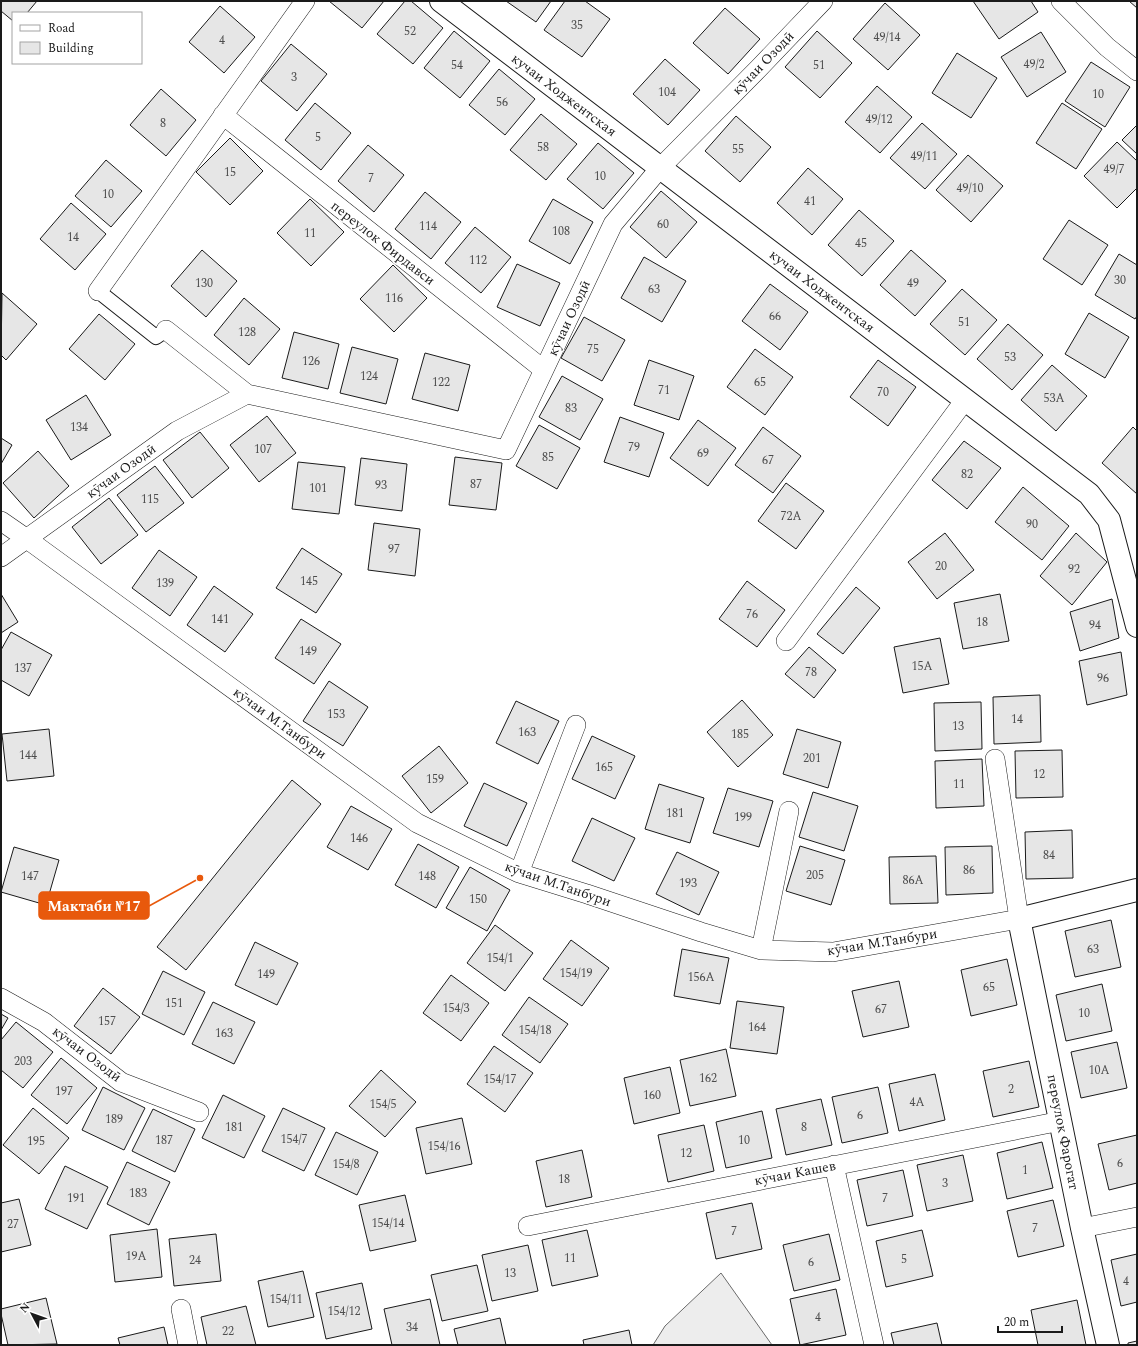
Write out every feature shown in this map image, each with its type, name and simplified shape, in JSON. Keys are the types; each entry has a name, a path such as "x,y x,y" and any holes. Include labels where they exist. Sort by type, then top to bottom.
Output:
{"main road":[{"name":"кучаи Ходжентская","path":"441,1 1089,494 1109,520 1137,626"},
{"name":"кӯчаи М.Танбури","path":"1020,918 1137,890"},
{"name":"переулок Фарогат","path":"1020,918 1082,1228 1108,1345"}],"street":[{"path":"166,330 156,337 98,291 305,1"},
{"name":"кӯчаи Озодӣ","path":"166,330 247,394 506,450 613,224 660,168 823,1"},
{"path":"1061,1 1108,47 1137,71"},
{"name":"переулок Фирдавси","path":"223,115 544,370"},
{"name":"кӯчаи Озодӣ","path":"1,557 177,431 247,394"},
{"path":"786,641 965,400"},
{"name":"кӯчаи М.Танбури","path":"1,521 28,539 417,823 519,873 761,950 833,952 1020,918"},
{"path":"519,873 576,725"},
{"path":"996,759 1020,918"},
{"path":"761,950 790,811"},
{"name":"кӯчаи Озодӣ","path":"1,998 44,1022 121,1082 199,1112"},
{"name":"кӯчаи Кашев","path":"528,1226 1061,1120"},
{"path":"834,1165 874,1345"},
{"path":"1082,1228 1137,1217"},
{"path":"181,1309 188,1345"}],"shaded area":[{"path":"721,1273 772,1345 653,1345 665,1326"}],"building":[{"path":"1,1 37,1 28,12 12,12 12,20 1,11"},
{"path":"329,1 384,1 362,28"},
{"path":"405,1 411,1 443,28 413,64 377,34"},
{"path":"506,1 551,1 536,22"},
{"path":"565,1 585,1 610,19 582,57 544,30"},
{"path":"973,1 1031,1 1038,12 999,39"},
{"path":"1129,1 1137,1 1137,8"},
{"path":"885,3 920,35 888,70 853,39"},
{"path":"220,6 255,37 224,73 189,42"},
{"path":"725,8 760,39 728,74 693,43"},
{"path":"454,31 490,61 460,98 424,68"},
{"path":"817,31 852,63 820,98 785,67"},
{"path":"1041,32 1066,72 1027,97 1001,57"},
{"path":"291,44 327,74 297,111 261,81"},
{"path":"957,53 997,78 971,118 932,93"},
{"path":"665,59 700,90 668,125 633,94"},
{"path":"1091,62 1130,87 1105,127 1065,101"},
{"path":"499,69 535,99 505,135 469,105"},
{"path":"877,86 912,117 880,153 845,122"},
{"path":"161,89 196,120 166,156 130,125"},
{"path":"315,103 351,133 321,170 285,140"},
{"path":"1062,103 1102,129 1076,169 1036,143"},
{"path":"541,114 577,144 546,180 510,150"},
{"path":"736,116 771,147 740,182 705,151"},
{"path":"922,123 957,154 925,189 890,158"},
{"path":"1137,125 1137,154 1122,140"},
{"path":"230,138 263,171 230,205 196,172"},
{"path":"1117,142 1137,161 1137,188 1117,208 1084,176"},
{"path":"598,143 634,173 603,209 567,179"},
{"path":"368,145 404,175 374,212 338,181"},
{"path":"968,155 1003,186 971,222 936,190"},
{"path":"106,160 142,191 111,227 75,196"},
{"path":"808,168 843,199 812,235 777,203"},
{"path":"661,191 697,222 666,258 630,227"},
{"path":"425,192 461,222 431,259 395,229"},
{"path":"310,199 344,232 311,266 277,233"},
{"path":"553,199 593,222 570,264 529,241"},
{"path":"71,203 106,234 75,270 40,239"},
{"path":"859,210 894,241 862,276 828,245"},
{"path":"1069,220 1108,245 1082,285 1043,259"},
{"path":"475,227 511,257 481,293 445,263"},
{"path":"202,250 237,281 206,317 171,286"},
{"path":"911,250 946,281 915,316 880,285"},
{"path":"1119,254 1137,265 1137,316 1135,319 1095,295"},
{"path":"644,257 686,281 662,322 621,298"},
{"path":"517,264 560,283 540,326 497,307"},
{"path":"393,265 427,298 394,332 360,299"},
{"path":"770,284 808,312 780,350 742,321"},
{"path":"962,289 997,320 965,355 930,324"},
{"path":"2,293 37,324 6,360 1,355"},
{"path":"244,298 280,329 249,365 214,335"},
{"path":"1089,313 1129,337 1105,378 1065,354"},
{"path":"99,314 135,344 105,380 69,349"},
{"path":"584,317 625,340 602,381 561,358"},
{"path":"1008,324 1043,355 1012,390 977,359"},
{"path":"294,332 339,344 328,389 282,378"},
{"path":"352,347 398,359 386,404 340,393"},
{"path":"755,349 793,377 765,415 727,387"},
{"path":"425,353 470,365 458,411 412,399"},
{"path":"649,360 694,376 679,420 634,405"},
{"path":"878,360 916,387 888,426 850,397"},
{"path":"1052,365 1087,396 1056,431 1021,400"},
{"path":"562,376 603,399 580,440 539,417"},
{"path":"86,395 111,435 71,460 46,420"},
{"path":"267,416 296,453 259,482 230,445"},
{"path":"620,417 664,433 649,477 604,462"},
{"path":"698,420 736,448 708,486 670,458"},
{"path":"539,425 580,448 557,489 516,466"},
{"path":"763,427 801,456 773,493 735,465"},
{"path":"1133,427 1137,431 1137,494 1102,463"},
{"path":"200,432 229,468 192,498 163,460"},
{"path":"1,438 12,445 1,464"},
{"path":"964,441 1001,468 967,509 932,480"},
{"path":"38,451 69,486 34,518 3,483"},
{"path":"455,457 502,463 496,510 449,505"},
{"path":"361,458 407,464 402,511 355,505"},
{"path":"298,462 345,467 339,514 292,509"},
{"path":"155,466 184,503 146,532 117,495"},
{"path":"786,483 824,511 796,549 758,521"},
{"path":"1023,487 1069,526 1042,560 995,522"},
{"path":"109,498 138,535 101,564 72,527"},
{"path":"374,523 420,529 415,576 368,570"},
{"path":"945,533 974,570 937,599 908,562"},
{"path":"1076,533 1107,562 1072,605 1040,576"},
{"path":"302,548 342,574 316,613 276,588"},
{"path":"159,550 197,577 170,616 132,588"},
{"path":"747,581 785,610 757,647 719,619"},
{"path":"214,586 253,614 225,652 187,625"},
{"path":"856,587 880,608 843,654 817,634"},
{"path":"1,594 18,622 1,633"},
{"path":"1000,594 1009,641 963,649 954,603"},
{"path":"1112,599 1119,638 1080,651 1070,612"},
{"path":"301,619 341,644 314,684 275,658"},
{"path":"11,632 52,655 29,696 1,680 1,650"},
{"path":"940,638 949,684 903,693 894,647"},
{"path":"809,647 836,670 814,698 785,674"},
{"path":"1121,652 1127,695 1087,705 1079,661"},
{"path":"329,681 368,707 343,746 303,721"},
{"path":"1040,695 1041,742 994,744 993,697"},
{"path":"742,700 773,735 738,767 707,732"},
{"path":"516,701 559,721 538,764 496,743"},
{"path":"981,702 982,749 935,751 934,703"},
{"path":"49,729 54,776 7,781 2,734"},
{"path":"797,729 841,742 828,788 783,774"},
{"path":"592,736 635,756 615,799 572,779"},
{"path":"439,746 468,783 431,813 402,776"},
{"path":"1062,750 1063,797 1016,798 1015,751"},
{"path":"982,759 984,806 936,808 935,761"},
{"path":"292,780 321,804 186,970 157,947"},
{"path":"484,783 527,803 507,846 464,826"},
{"path":"659,784 704,798 690,843 645,829"},
{"path":"728,788 773,801 759,847 713,833"},
{"path":"813,792 858,806 844,851 799,837"},
{"path":"351,806 392,829 368,870 327,847"},
{"path":"592,818 635,838 614,881 572,861"},
{"path":"1072,830 1073,878 1026,879 1025,832"},
{"path":"418,844 459,867 436,908 395,885"},
{"path":"800,846 845,860 831,905 786,891"},
{"path":"992,846 993,893 946,895 945,847"},
{"path":"14,847 59,860 46,905 1,892"},
{"path":"677,852 719,872 699,915 656,894"},
{"path":"936,856 938,903 890,904 889,857"},
{"path":"470,867 510,890 487,931 446,908"},
{"path":"1111,920 1121,967 1075,977 1065,931"},
{"path":"495,925 533,953 505,991 467,963"},
{"path":"571,940 609,968 582,1006 543,979"},
{"path":"255,942 298,963 277,1005 235,985"},
{"path":"682,949 729,958 720,1004 674,996"},
{"path":"1007,959 1017,1005 971,1016 961,970"},
{"path":"163,971 205,992 184,1035 142,1014"},
{"path":"451,975 489,1003 461,1041 423,1013"},
{"path":"899,981 909,1027 863,1037 852,991"},
{"path":"1102,984 1112,1031 1066,1041 1056,995"},
{"path":"103,988 140,1017 111,1054 74,1026"},
{"path":"529,997 568,1024 540,1063 502,1035"},
{"path":"737,1001 784,1007 777,1054 730,1048"},
{"path":"213,1002 255,1022 234,1064 192,1044"},
{"path":"1,1014 8,1018 1,1030"},
{"path":"16,1022 53,1052 23,1088 1,1070 1,1040"},
{"path":"1117,1042 1127,1088 1081,1098 1071,1052"},
{"path":"494,1046 533,1073 505,1112 467,1084"},
{"path":"726,1049 736,1096 690,1106 680,1060"},
{"path":"61,1058 97,1088 67,1124 31,1095"},
{"path":"1029,1061 1039,1107 993,1117 983,1071"},
{"path":"670,1067 680,1113 634,1124 624,1078"},
{"path":"381,1070 416,1102 385,1137 349,1106"},
{"path":"935,1074 945,1120 899,1131 889,1084"},
{"path":"103,1087 145,1108 124,1150 82,1130"},
{"path":"878,1087 888,1133 842,1143 832,1097"},
{"path":"223,1095 265,1116 244,1158 202,1138"},
{"path":"821,1099 832,1145 786,1155 776,1109"},
{"path":"33,1108 69,1138 39,1174 3,1145"},
{"path":"283,1108 325,1128 304,1171 262,1151"},
{"path":"153,1109 195,1129 175,1172 132,1151"},
{"path":"762,1111 772,1158 726,1168 716,1122"},
{"path":"462,1118 472,1164 426,1174 416,1128"},
{"path":"704,1125 714,1171 668,1182 658,1135"},
{"path":"336,1132 378,1152 357,1195 315,1175"},
{"path":"1137,1135 1137,1183 1109,1190 1098,1144"},
{"path":"1042,1142 1053,1188 1007,1199 997,1153"},
{"path":"582,1150 592,1197 546,1207 536,1161"},
{"path":"963,1155 973,1201 927,1211 917,1165"},
{"path":"127,1162 170,1182 149,1225 107,1204"},
{"path":"65,1166 108,1187 87,1229 45,1209"},
{"path":"903,1170 913,1216 867,1226 857,1180"},
{"path":"405,1195 416,1241 370,1251 359,1205"},
{"path":"19,1199 31,1245 1,1252 1,1203"},
{"path":"1053,1200 1064,1246 1018,1257 1007,1211"},
{"path":"752,1203 762,1249 716,1259 706,1213"},
{"path":"157,1229 162,1277 115,1282 110,1235"},
{"path":"587,1230 598,1276 552,1286 542,1240"},
{"path":"922,1230 933,1276 886,1287 876,1241"},
{"path":"216,1234 221,1281 174,1286 169,1239"},
{"path":"829,1234 840,1280 794,1291 783,1245"},
{"path":"528,1245 538,1291 492,1301 482,1255"},
{"path":"1137,1254 1137,1302 1121,1306 1111,1260"},
{"path":"477,1265 488,1311 442,1321 431,1275"},
{"path":"303,1271 314,1317 268,1327 258,1281"},
{"path":"362,1283 372,1329 326,1339 316,1293"},
{"path":"836,1289 846,1335 800,1345 790,1299"},
{"path":"46,1298 57,1344 8,1345 1,1309"},
{"path":"430,1299 440,1345 392,1345 384,1309"},
{"path":"1077,1300 1086,1345 1038,1345 1031,1310"},
{"path":"246,1306 256,1345 207,1345 201,1317"},
{"path":"500,1318 506,1345 458,1345 454,1329"},
{"path":"937,1323 942,1345 894,1345 891,1333"},
{"path":"164,1327 168,1345 120,1345 118,1338"},
{"path":"629,1330 632,1345 584,1345 583,1340"},
{"path":"1137,1341 1137,1345 1128,1345 1128,1343"}],"place":[{"name":"Мактаби №17","path":"200,878"}]}
